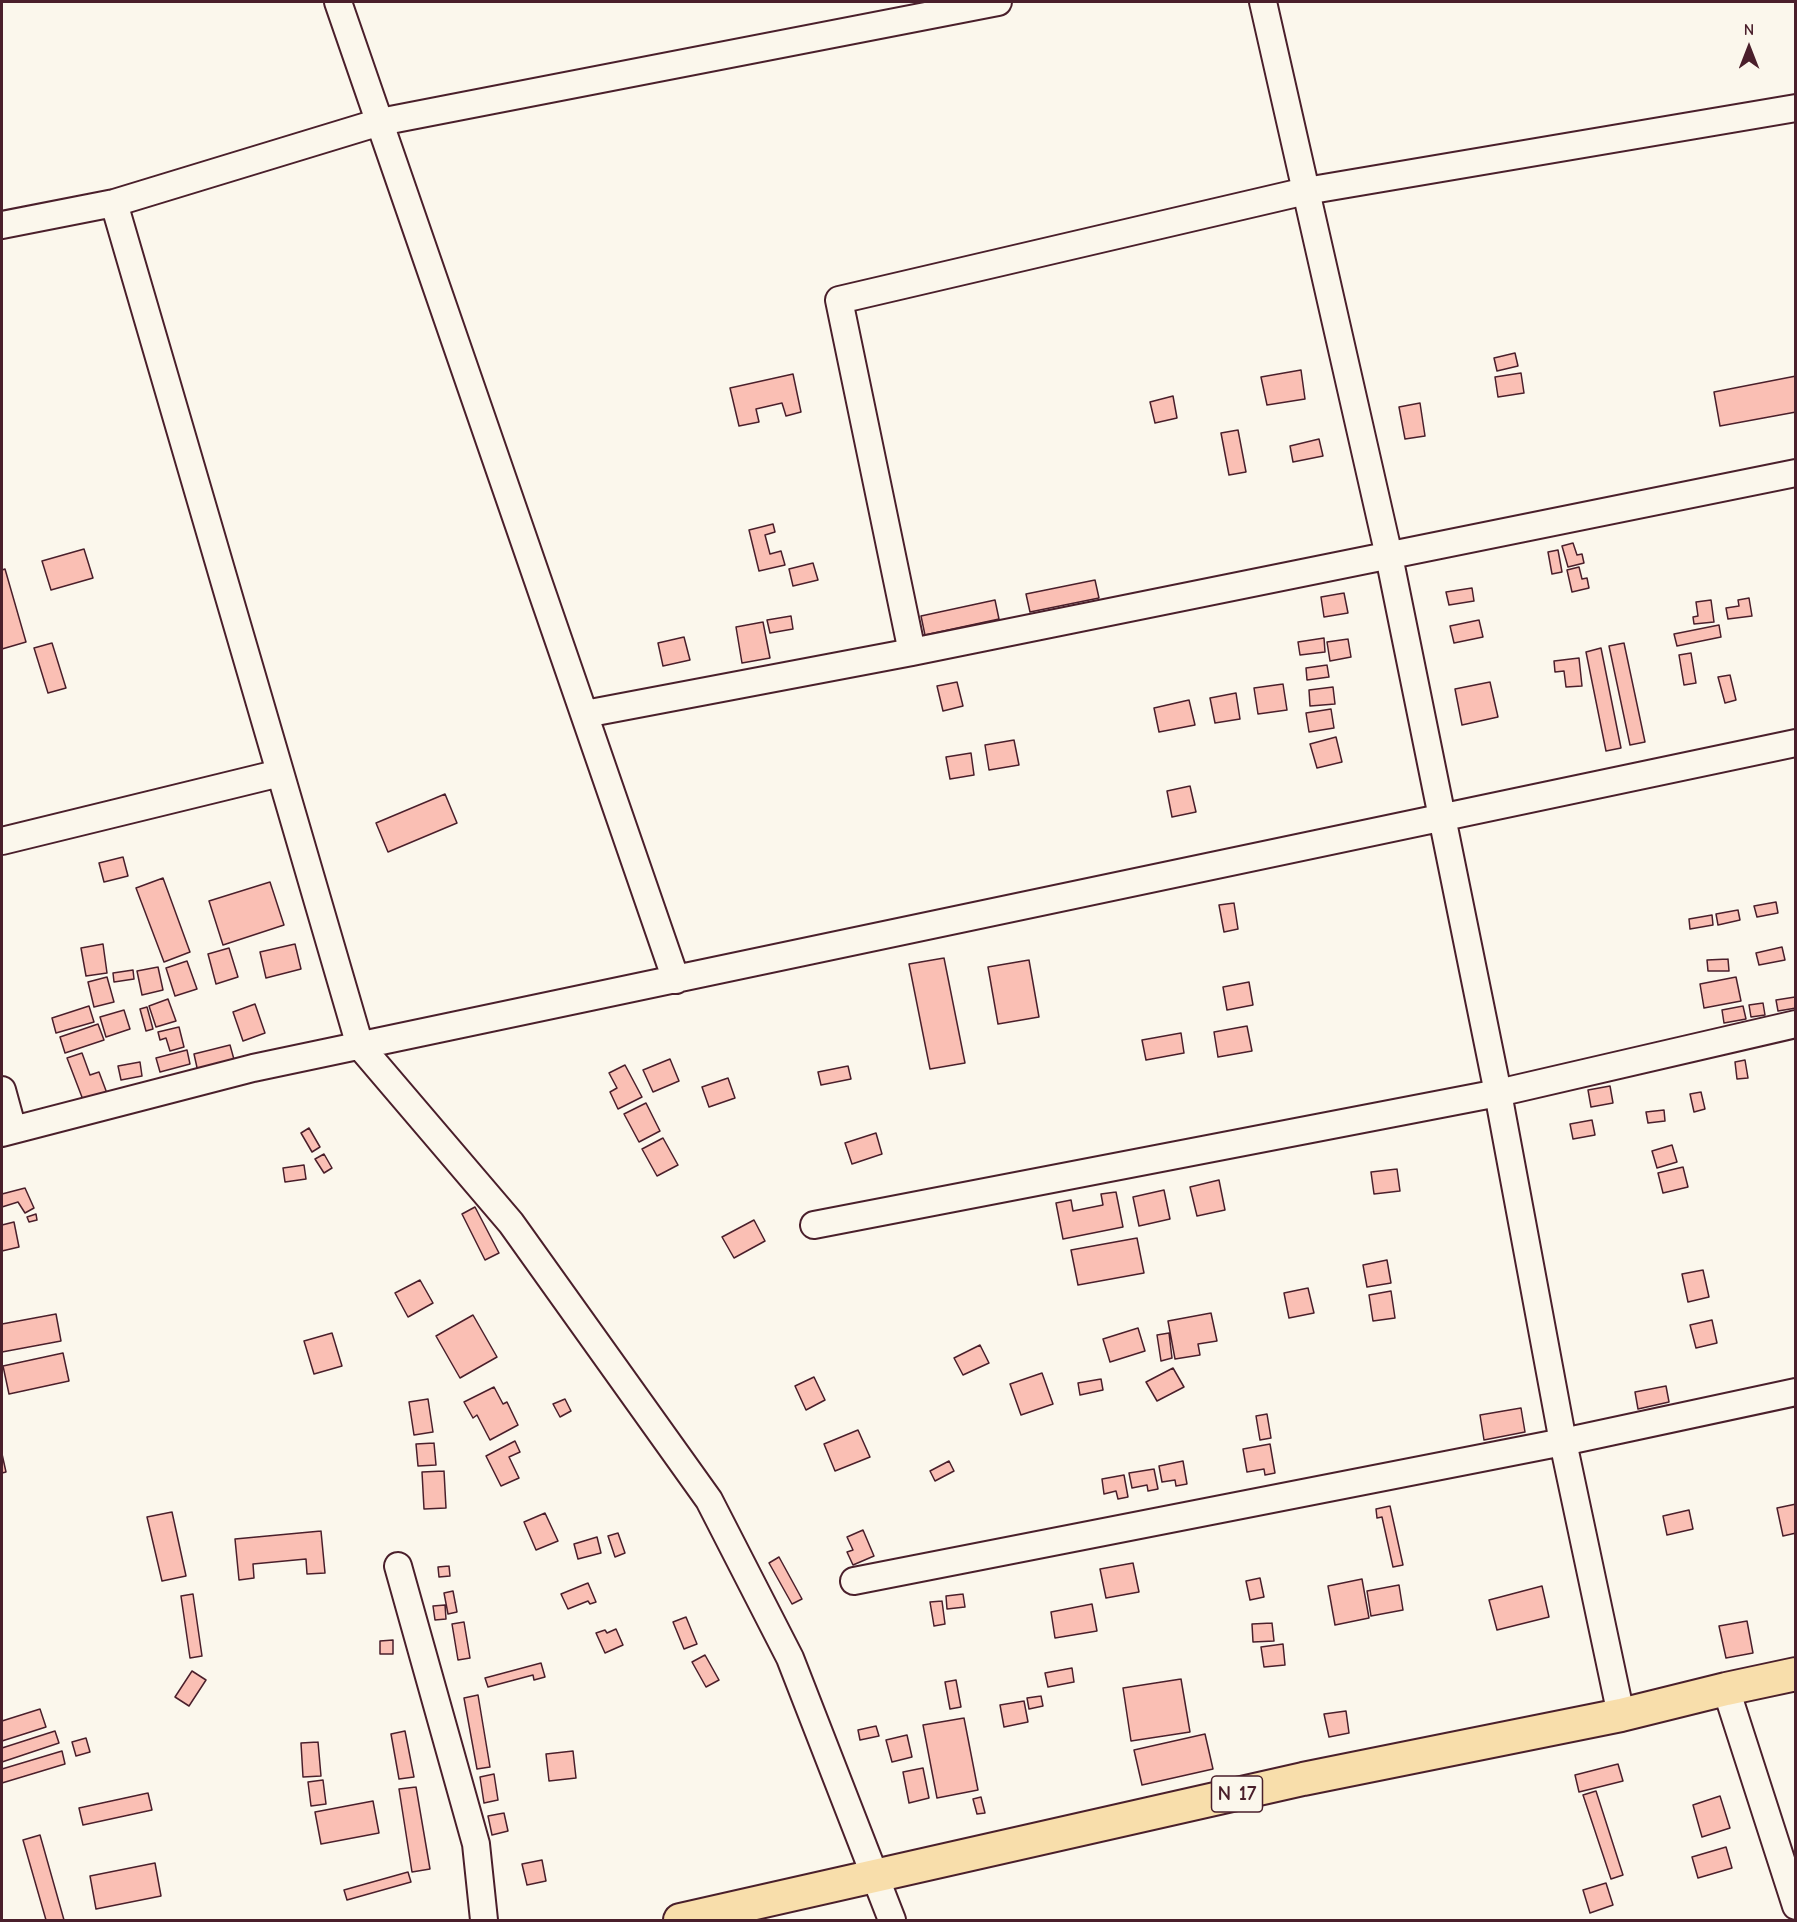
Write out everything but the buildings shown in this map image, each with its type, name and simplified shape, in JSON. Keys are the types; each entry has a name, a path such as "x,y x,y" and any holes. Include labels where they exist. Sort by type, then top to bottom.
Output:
{"main road":[{"name":"N 17","path":"680,1920 1303,1779 1621,1715 1796,1674"}],"street":[{"path":"338,2 676,980"},
{"path":"2,225 114,203 380,122 998,2"},
{"path":"1263,2 1389,556 1498,1093 1563,1442 1621,1715"},
{"path":"912,652 839,300 1306,191 1796,108"},
{"path":"114,203 360,1046 511,1223 709,1500 790,1658 892,1920"},
{"path":"585,714 912,652 1796,474"},
{"path":"2,1090 7,1131 254,1068 1796,743"},
{"path":"2,841 280,774"},
{"path":"814,1225 1498,1093 1796,1024"},
{"path":"854,1581 1563,1442 1796,1392"},
{"path":"398,1566 476,1844 484,1920"},
{"path":"1726,1689 1796,1906"}]}
